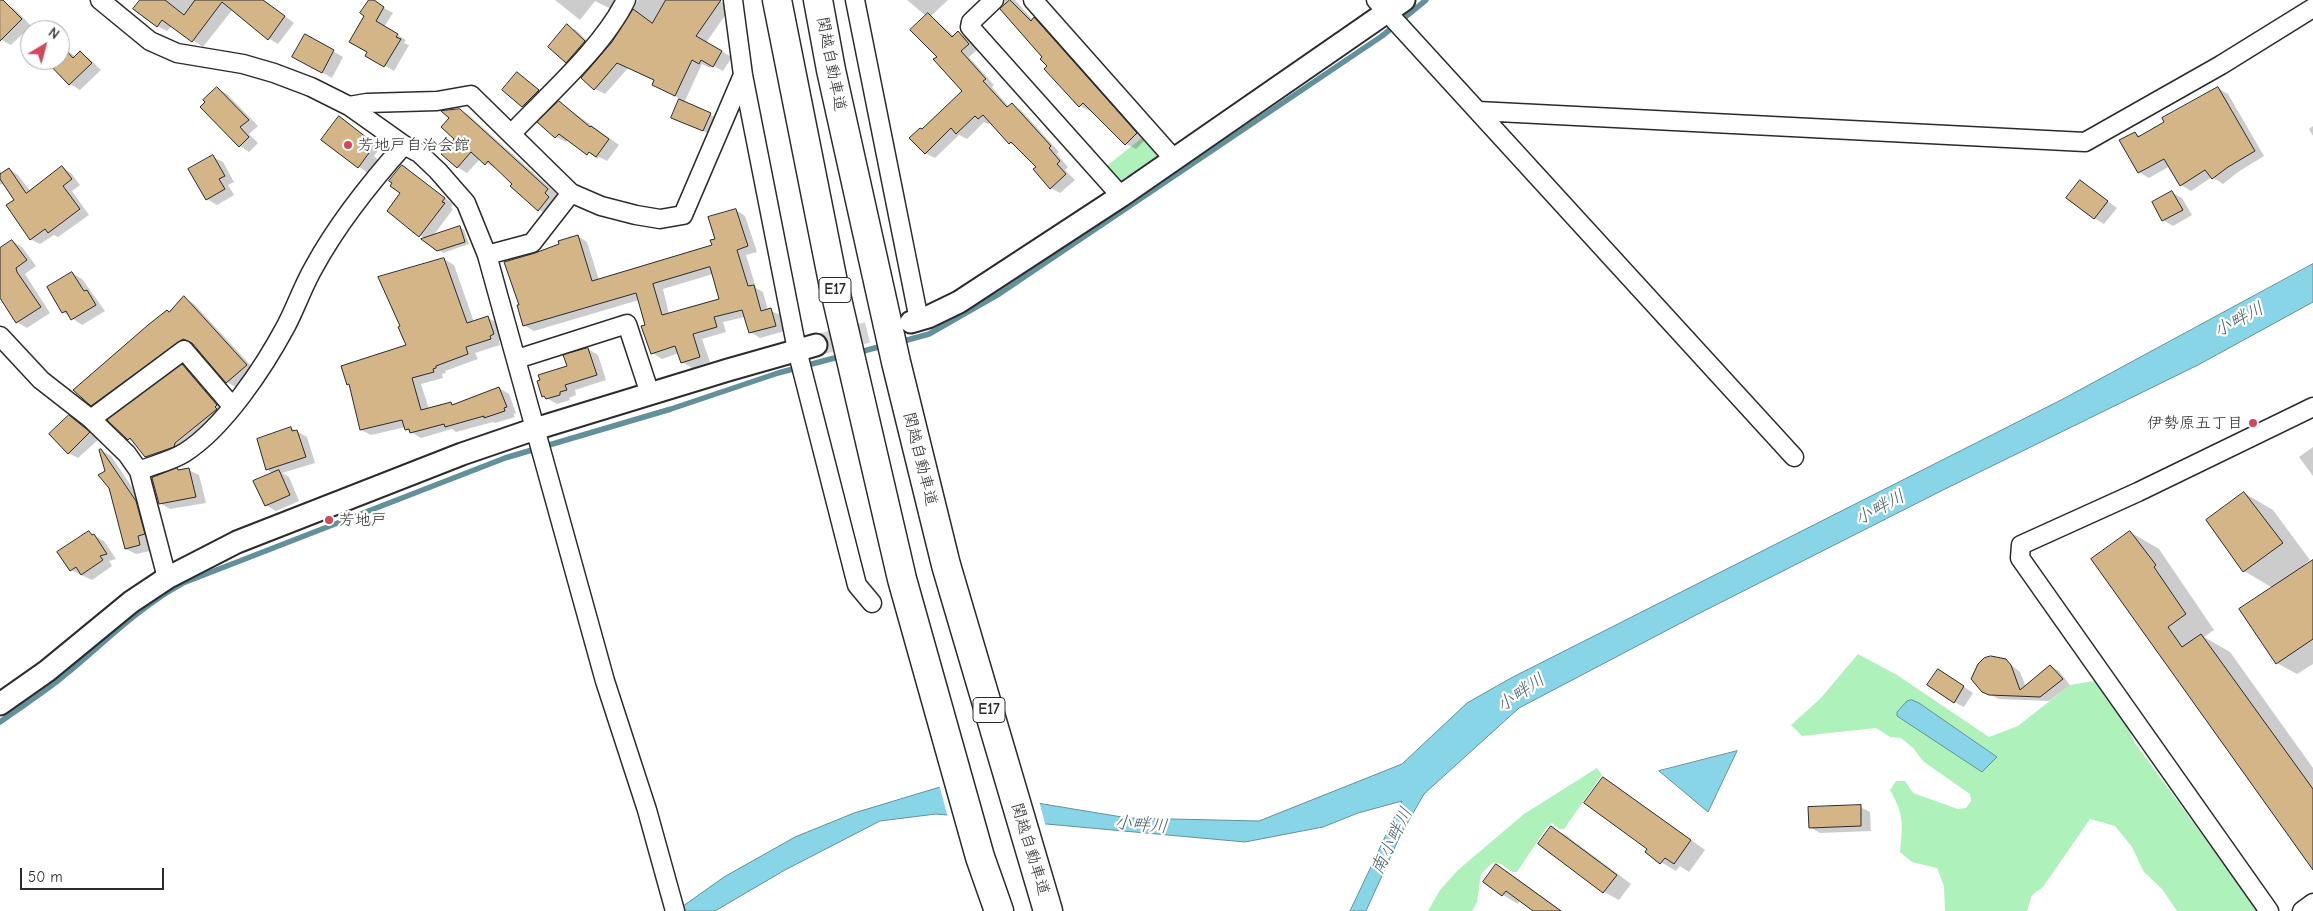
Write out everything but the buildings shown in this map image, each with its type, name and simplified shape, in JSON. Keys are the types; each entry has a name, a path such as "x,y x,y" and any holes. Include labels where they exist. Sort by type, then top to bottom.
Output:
{"highway":[{"name":"E17","path":"777,0 833,282 902,579 980,857 998,911"},
{"name":"関越自動車道","path":"818,0 831,70 894,352 946,565 1048,911"}],"street":[{"path":"100,0 150,41 177,53 243,64 274,73 349,106 404,145 419,153 438,171 466,203 487,255 605,681 646,810 675,911"},
{"path":"512,133 586,55 620,14 626,0"},
{"path":"733,0 743,75 807,348 857,585 872,603"},
{"path":"855,0 915,321 959,302 1121,196 1389,4 1478,111 1794,457"},
{"path":"994,0 971,22 970,27 1121,196"},
{"path":"1033,0 1174,159"},
{"path":"1478,111 2085,142 2221,65 2313,8"},
{"path":"349,106 366,103 437,101 471,95 512,133 533,158 571,193 601,206 636,215 660,218 683,215 743,75"},
{"path":"139,471 183,454 207,436 232,406 266,361 286,326 313,268 369,184 404,145"},
{"path":"487,255 532,243 571,193"},
{"path":"517,359 627,324 650,394"},
{"path":"0,336 41,380 112,438 139,471 167,578"},
{"path":"0,704 47,671 130,602 167,578 238,542 462,454 536,432 650,394 807,348"},
{"path":"91,419 184,350 232,406"},
{"path":"2269,911 2020,558 2021,545 2138,492 2313,406"},
{"path":"2302,911 2313,903"}],"green space":[{"path":"1147,134 1159,149 1159,156 1129,179 1127,176 1117,184 1104,168"},
{"path":"1858,654 1897,675 1989,737 2018,726 2070,685 2094,681 2121,714 2135,743 2258,911 2177,911 2162,889 2144,872 2132,847 2115,826 2090,819 2043,887 2032,895 2027,911 1945,911 1944,886 1937,868 1912,862 1900,852 1902,834 1900,813 1890,790 1896,781 1905,781 1913,793 1958,809 1966,808 1971,801 1970,794 1924,762 1913,748 1901,738 1890,737 1876,728 1802,736 1791,725 1820,699"},
{"path":"1597,768 1602,775 1564,829 1559,829 1552,823 1547,827 1517,872 1512,872 1501,864 1493,862 1481,874 1477,902 1472,911 1428,911 1440,890 1458,870 1524,814"}],"water":[{"path":"2313,264 2313,302 2198,365 1943,490 1696,615 1519,708 1424,794 1400,836 1366,911 1350,911 1402,801 1358,813 1323,827 1245,842 936,814 880,821 785,870 715,911 676,911 724,877 795,837 854,813 940,787 1128,818 1259,821 1402,764 1467,703 1511,678 2061,400"},
{"path":"1912,700 1997,757 1982,772 1897,716 1897,712 1907,701"},
{"path":"1737,751 1708,812 1659,771"}],"pier":[{"path":"939,784 1039,801 1046,827 948,818"}],"waterway":[{"path":"900,342 929,334 999,294 1382,36 1426,0"},
{"path":"856,353 886,345"},
{"path":"0,722 57,681 151,603 183,583 505,458 671,409 778,373 842,356"}],"tunnel":[{"path":"816,345 903,324"}],"place":[{"name":"芳地戸自治会館","path":"348,145"},
{"name":"伊勢原五丁目","path":"2253,423"},
{"name":"芳地戸","path":"329,520"}],"water label":[{"name":"小畔川","path":"2239,320"},
{"name":"小畔川","path":"1880,508"},
{"name":"小畔川","path":"1521,693"},
{"name":"小畔川","path":"1141,825"},
{"name":"南小畔川","path":"1392,841"}]}
